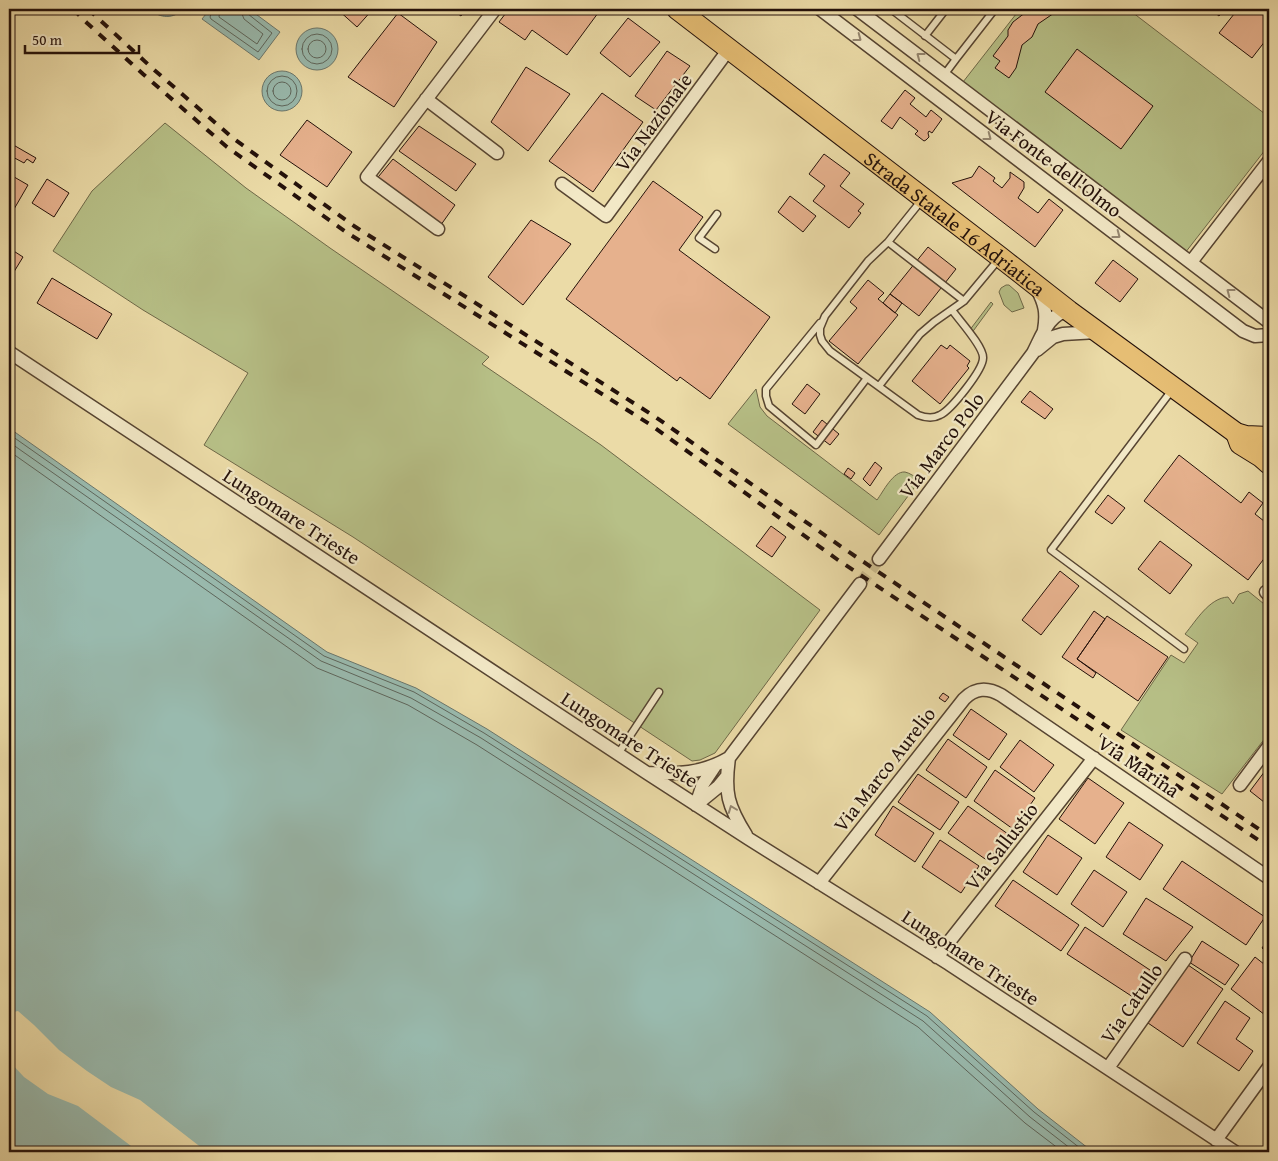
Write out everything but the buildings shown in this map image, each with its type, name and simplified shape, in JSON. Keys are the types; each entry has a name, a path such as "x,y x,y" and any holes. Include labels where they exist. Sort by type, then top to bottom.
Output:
{"main road":[{"name":"Strada Statale 16 Adriatica","path":"677,9 924,198 1035,286 1236,433 1246,436 1269,437"},
{"name":"Strada Statale 16 Adriatica","path":"1236,433 1240,444 1269,464"}],"street":[{"path":"438,229 367,177 494,9"},
{"name":"Via Fonte dell'Olmo","path":"820,9 1244,331 1255,336"},
{"name":"Via Fonte dell'Olmo","path":"857,9 1269,320"},
{"name":"Via Nazionale","path":"562,184 606,216 729,49"},
{"path":"426,99 497,153"},
{"path":"1191,262 1269,161"},
{"name":"Via Marco Polo","path":"1035,286 1044,303 1047,315 1044,332"},
{"name":"Via Marco Polo","path":"879,559 1033,353 1056,315 1069,311"},
{"path":"1255,336 1269,320"},
{"name":"Via Marco Polo","path":"1033,353 1053,338 1063,334 1100,332"},
{"path":"1255,336 1269,336"},
{"name":"Lungomare Trieste","path":"9,352 696,805 937,957 1235,1152"},
{"path":"647,773 681,773 715,766 729,758 860,584"},
{"name":"Via Marina","path":"986,690 1001,695 1269,878"},
{"name":"Via Marco Aurelio","path":"819,883 964,699 974,692 986,690"},
{"path":"1240,785 1269,746"},
{"path":"729,758 727,776 731,809 749,839"},
{"name":"Via Sallustio","path":"937,957 1094,758"},
{"path":"696,805 704,784 715,766"},
{"path":"696,805 718,787 727,776"},
{"name":"Via Catullo","path":"1108,1068 1185,959"},
{"path":"1216,1140 1269,1067"}],"lane":[{"path":"891,9 956,59"},
{"path":"925,36 946,9"},
{"path":"944,75 995,9"},
{"path":"867,378 816,445 769,406 766,396 766,389 868,261 888,242 924,198"},
{"path":"715,249 699,238 717,214"},
{"path":"888,242 964,301"},
{"path":"879,386 920,334 964,301 1000,257"},
{"path":"825,316 820,328 820,334 826,347 922,417 935,417 948,410 980,369 984,359 981,350 952,310"},
{"path":"1174,387 1052,550 1184,649"},
{"path":"618,754 659,692"}],"green space":[{"path":"1020,9 1128,9 1269,117 1269,145 1185,253 963,82"},
{"path":"165,123 246,188 489,357 482,364 601,445 820,610 715,753 700,760 692,761 353,537 204,445 248,373 143,310 53,251 92,191"},
{"path":"1006,285 1009,285 1018,293 1024,308 1012,312 1004,305 999,292"},
{"path":"991,302 993,304 971,334 969,331"},
{"path":"756,389 760,407 767,416 877,500 896,475 905,472 920,480 879,535 728,424"},
{"path":"1248,591 1269,608 1269,733 1222,794 1121,730 1171,655 1184,663 1198,643 1185,634 1204,611 1221,598 1228,597 1233,604 1239,594"}],"water":[{"path":"150,9 183,9 175,15 162,16"},
{"path":"210,9 249,9 280,32 259,60 202,19"},
{"path":"317,28 332,34 338,49 332,64 317,70 302,64 296,49 302,34"},
{"path":"286,71 293,74 299,80 302,91 301,99 293,108 286,111 278,111 271,108 263,99 262,87 265,80 274,72"},
{"path":"9,428 327,652 416,688 487,729 930,1012 1038,1109 1093,1152 9,1152"}],"pier":[{"path":"18,1011 59,1050 87,1071 111,1087 140,1100 207,1152 139,1152 78,1106 48,1094 24,1077 9,1061 9,1013"}],"tunnel":[{"path":"860,584 879,559"}],"railway":[{"path":"73,9 143,74 227,147 346,232 651,425 838,560 1269,847"},
{"path":"88,9 152,68 234,139 354,226 654,416 846,550 1269,836"}]}
